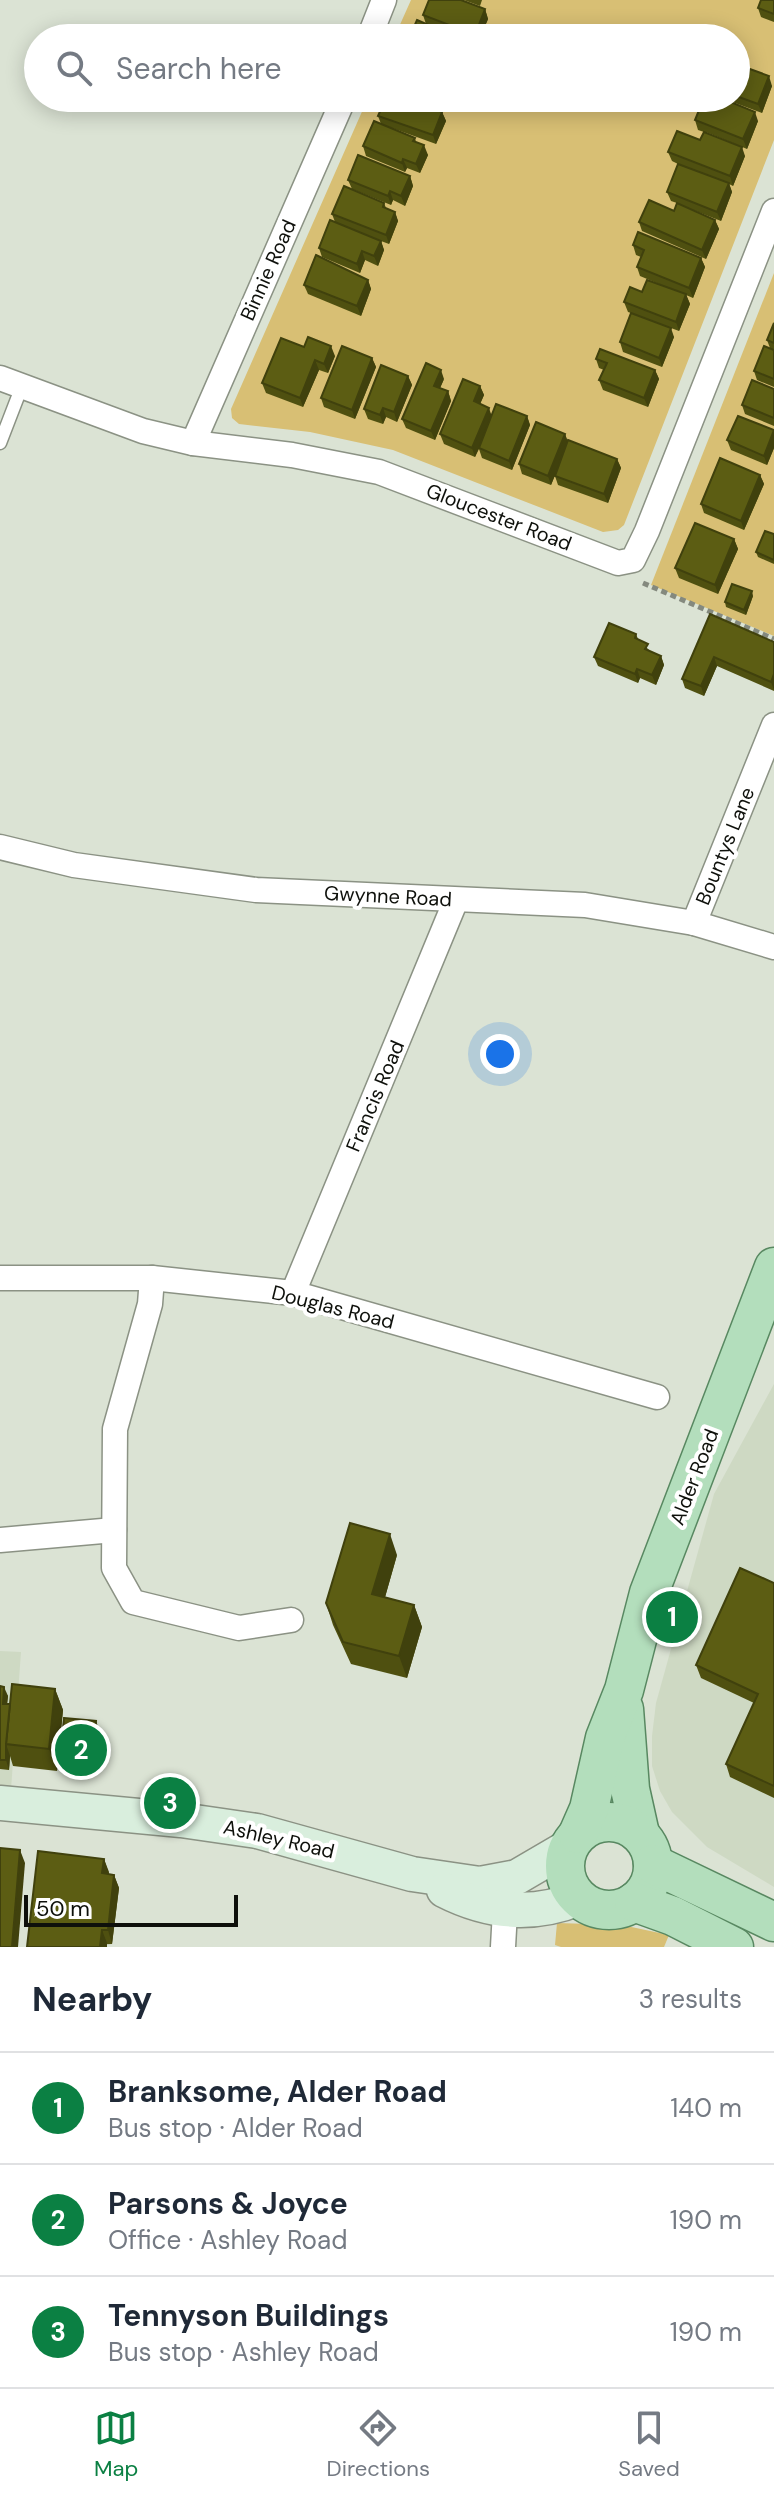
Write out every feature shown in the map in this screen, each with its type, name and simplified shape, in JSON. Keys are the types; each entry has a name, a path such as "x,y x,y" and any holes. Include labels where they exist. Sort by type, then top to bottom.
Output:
{"main road":[{"name":"Alder Road","path":"574,1840 589,1809 605,1738 624,1690 649,1593 774,1267"},
{"name":"Alder Road","path":"624,1690 630,1789 646,1849"},
{"name":"Ashley Road","path":"0,1803 181,1820 257,1831 412,1874 480,1884 517,1877 574,1840"},
{"path":"646,1849 645,1892 634,1902 606,1910 579,1898 568,1885 565,1873 574,1840 588,1826 602,1822 629,1826 646,1849 774,1922"},
{"name":"Ashley Road","path":"412,1874 458,1898 505,1911 549,1907 579,1898"},
{"path":"634,1902 673,1916 720,1944"}],"street":[{"path":"375,24 384,0"},
{"name":"Binnie Road","path":"193,443 338,112"},
{"path":"633,560 774,211"},
{"name":"Gloucester Road","path":"11,382 143,431 193,443 292,455 379,472 618,563 633,560"},
{"name":"Bountys Lane","path":"694,923 774,725"},
{"name":"Gwynne Road","path":"0,847 74,865 256,890 585,905 694,923 774,947"},
{"name":"Francis Road","path":"293,1293 456,900"},
{"name":"Douglas Road","path":"0,1278 152,1278 293,1293 657,1397"},
{"path":"152,1278 150,1304 115,1429 114,1568 133,1602 239,1628 291,1620"},
{"path":"0,1540 114,1530"},
{"path":"503,1947 505,1911"}],"lane":[{"path":"0,443 11,382"}],"path":[{"path":"633,560 643,583 650,587 774,639"}],"shaded area":[{"path":"411,0 774,0 774,140 624,525 618,530 603,532 393,450 310,432 239,424 232,418 231,409 362,112 750,112 750,24 400,24"},
{"path":"774,273 774,636 651,585"},
{"path":"774,1384 774,1887 707,1847 672,1812 660,1791 652,1766 652,1736 656,1703 714,1494"},
{"path":"0,1651 21,1652 10,1803 0,1803"},
{"path":"557,1923 622,1925 669,1935 664,1947 561,1947 555,1945"}],"building":[{"path":"429,0 461,0 485,9 479,24 446,24 423,15"},
{"path":"761,0 774,0 774,14 758,8"},
{"path":"750,69 769,76 758,104 750,101"},
{"path":"380,112 442,112 433,135 378,116"},
{"path":"698,112 755,112 743,139 695,120"},
{"path":"374,121 415,138 413,141 424,145 416,164 403,159 402,163 363,146"},
{"path":"677,131 700,140 704,132 742,147 730,176 668,152"},
{"path":"358,155 410,176 401,196 390,191 388,196 348,180"},
{"path":"678,164 729,183 717,212 667,192"},
{"path":"344,186 384,203 383,207 395,212 386,235 332,214"},
{"path":"649,200 674,211 677,203 715,220 702,250 639,222"},
{"path":"330,220 381,241 374,256 362,251 357,264 319,248"},
{"path":"638,232 701,258 689,288 637,267 644,250 633,245"},
{"path":"316,255 368,280 357,306 304,285"},
{"path":"647,280 686,294 676,322 624,302 630,287 642,292"},
{"path":"631,313 671,328 659,358 620,342"},
{"path":"774,323 774,343 767,340"},
{"path":"308,337 331,346 324,364 315,360 300,398 262,383 281,338 304,347"},
{"path":"342,346 372,358 352,410 321,398"},
{"path":"764,346 774,350 774,379 754,371"},
{"path":"600,349 655,370 644,398 599,380 607,363 596,359"},
{"path":"426,363 441,370 434,386 448,391 431,431 402,419"},
{"path":"381,365 408,376 394,412 383,408 380,415 364,409"},
{"path":"463,379 480,386 474,401 489,408 472,448 440,434"},
{"path":"752,380 774,389 774,418 742,405"},
{"path":"496,404 527,416 509,461 479,448"},
{"path":"738,416 774,430 764,456 727,440"},
{"path":"536,422 565,434 548,476 519,464"},
{"path":"568,440 617,459 604,494 555,476"},
{"path":"720,458 760,475 741,521 701,504"},
{"path":"695,523 734,539 715,585 675,568"},
{"path":"765,531 774,534 774,560 756,552"},
{"path":"732,584 752,591 744,610 725,602"},
{"path":"710,614 774,642 771,682 714,657 701,686 682,679"},
{"path":"609,623 636,634 635,638 648,644 645,649 661,656 652,675 637,669 635,674 594,657"},
{"path":"350,1523 390,1534 372,1594 414,1605 399,1656 343,1642 326,1603"},
{"path":"740,1568 774,1583 774,1786 726,1764 758,1694 696,1665"},
{"path":"12,1684 55,1689 49,1749 6,1744"},
{"path":"0,1686 4,1687 3,1704 10,1704 6,1760 0,1760"},
{"path":"64,1718 96,1721 92,1764 60,1760"},
{"path":"0,1848 20,1850 12,1947 0,1947"},
{"path":"38,1851 104,1859 102,1873 114,1875 108,1930 102,1930 100,1947 27,1947"}],"place":[{"name":"Branksome, Alder Road","path":"672,1617"},
{"name":"Parsons & Joyce","path":"81,1750"},
{"name":"Tennyson Buildings","path":"170,1803"}]}
